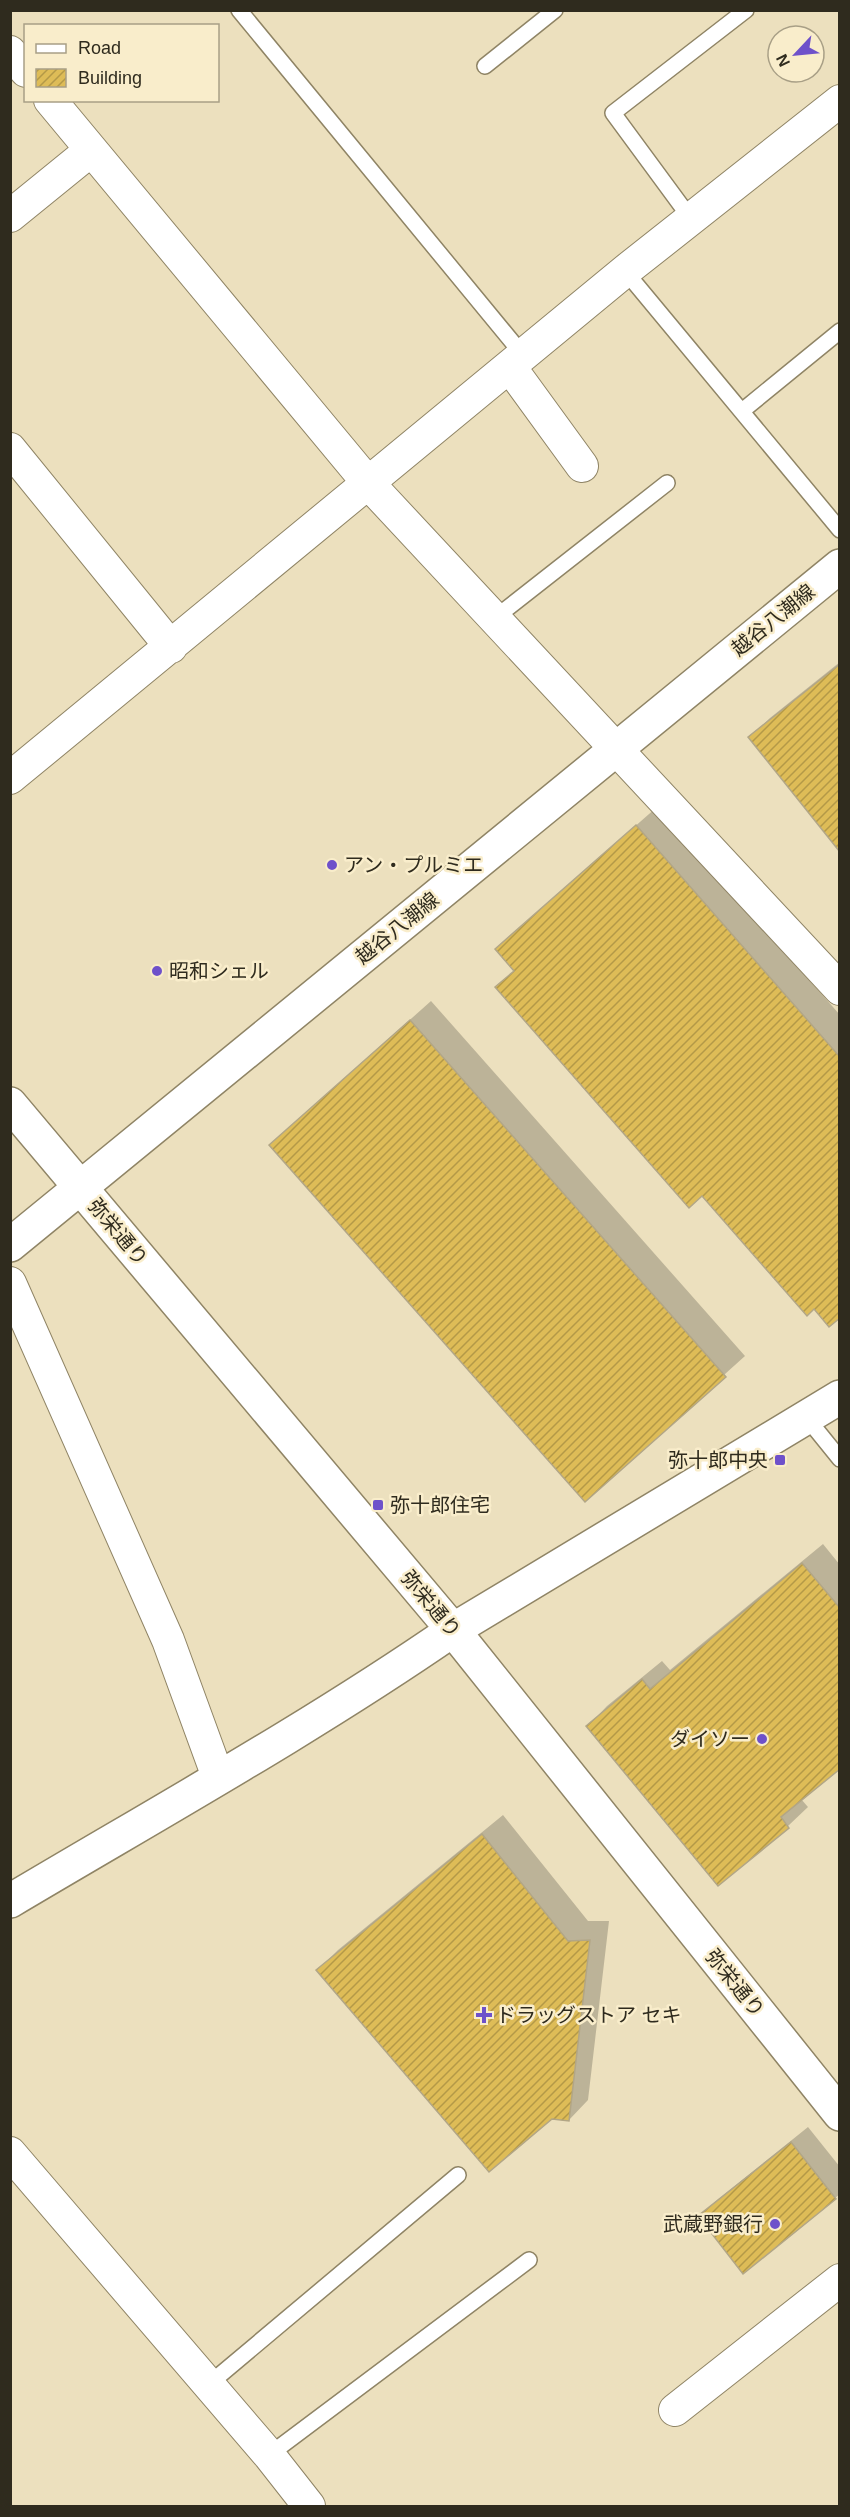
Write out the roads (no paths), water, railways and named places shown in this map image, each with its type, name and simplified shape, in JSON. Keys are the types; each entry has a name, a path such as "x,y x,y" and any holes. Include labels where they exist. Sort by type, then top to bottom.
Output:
{"street":[{"path":"10,52 24,69"},
{"path":"11,778 625,271 840,101"},
{"path":"52,102 369,484 840,989"},
{"path":"10,216 90,151"},
{"path":"517,361 582,466"},
{"path":"10,448 171,647"},
{"name":"越谷八潮線","path":"10,1245 840,566"},
{"name":"弥栄通り","path":"10,1104 453,1630 840,2114"},
{"path":"10,1283 168,1640 218,1777"},
{"path":"10,1901 218,1777 408,1661 453,1630 840,1396"},
{"path":"10,2153 270,2456 309,2506"},
{"path":"675,2410 840,2280"}],"lane":[{"path":"239,10 517,361"},
{"path":"485,66 555,10"},
{"path":"691,219 613,113 746,10"},
{"path":"625,271 840,530"},
{"path":"742,411 840,331"},
{"path":"495,618 667,483"},
{"path":"806,1417 840,1459"},
{"path":"208,2385 458,2175"},
{"path":"270,2456 529,2260"}],"place":[{"name":"アン・プルミエ","path":"332,865"},
{"name":"昭和シェル","path":"157,971"},
{"name":"弥十郎中央","path":"780,1460"},
{"name":"弥十郎住宅","path":"378,1505"},
{"name":"ダイソー","path":"762,1739"},
{"name":"ドラッグストア セキ","path":"484,2015"},
{"name":"武蔵野銀行","path":"775,2224"}]}
